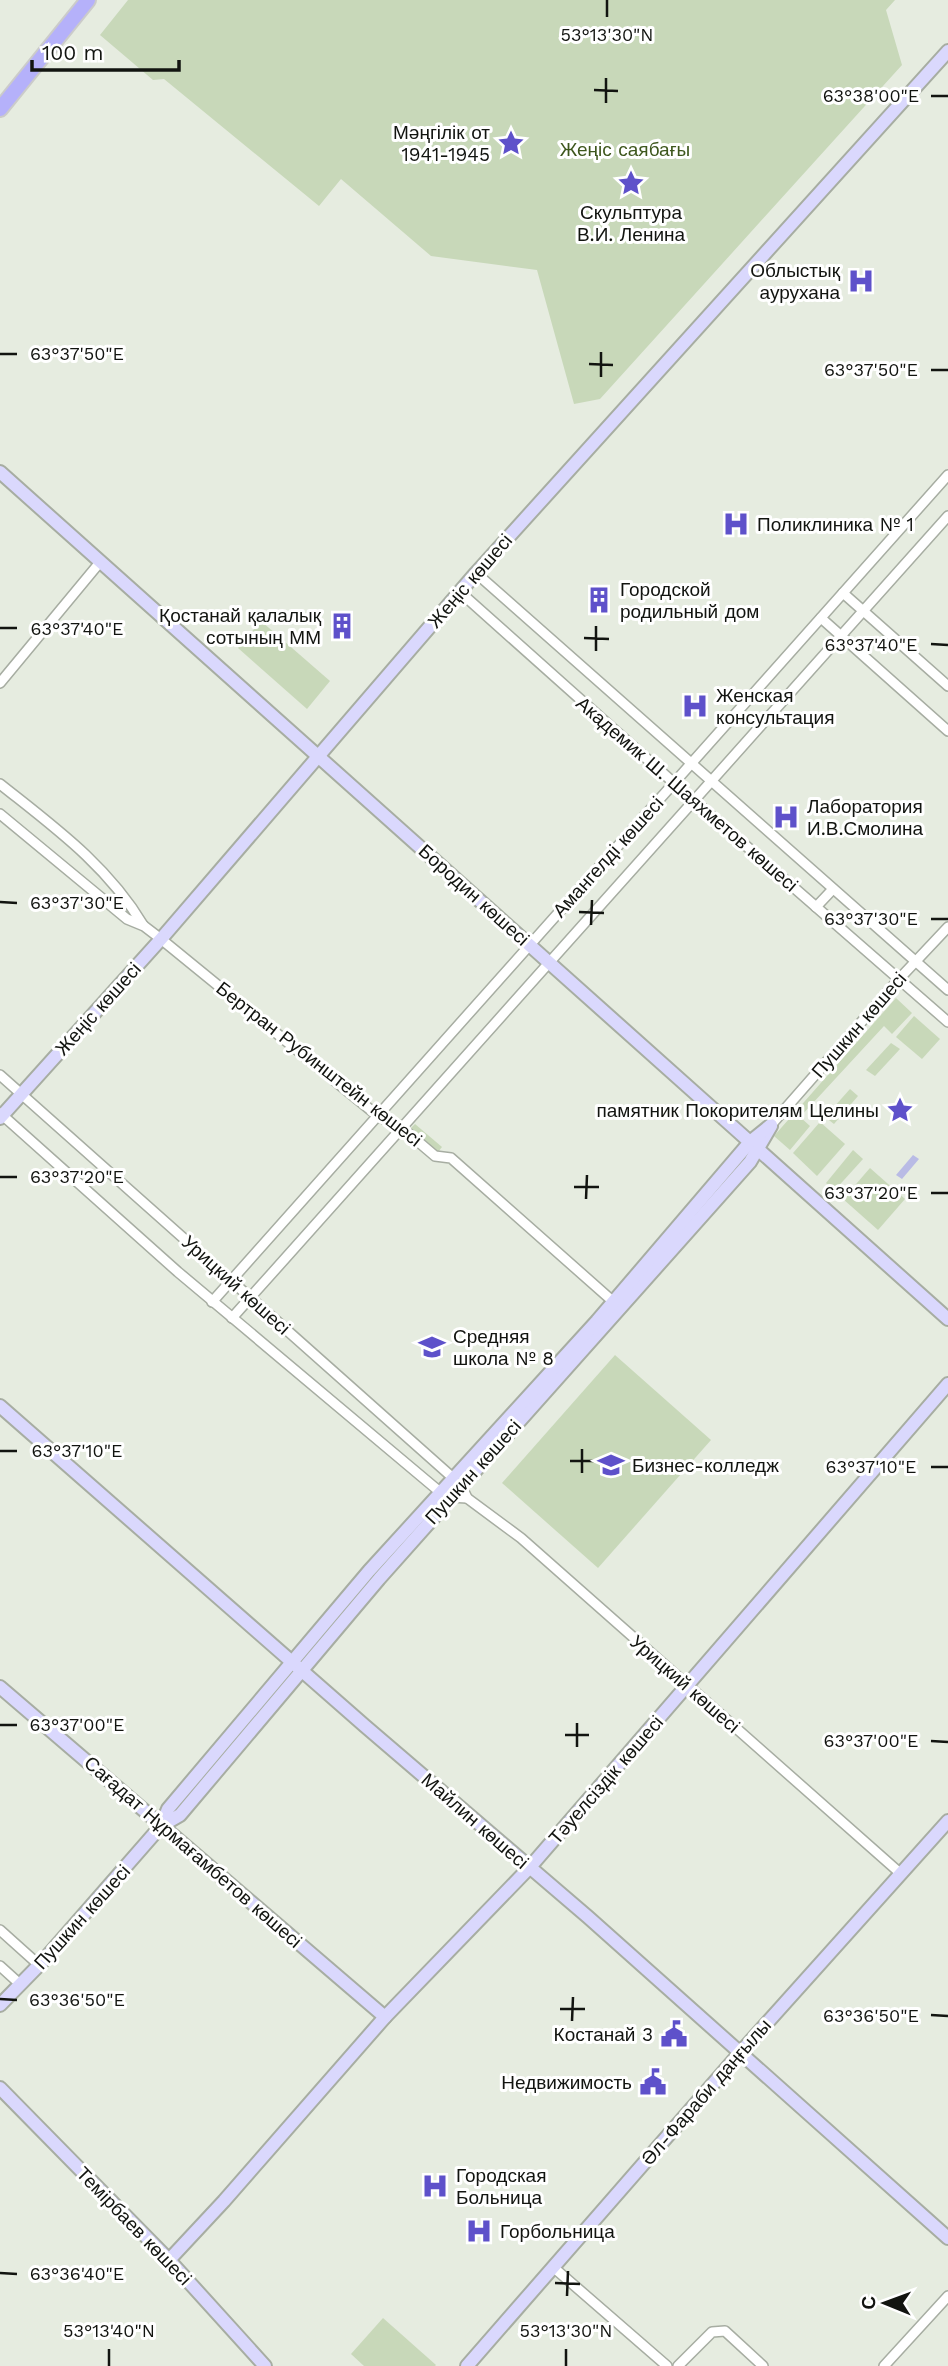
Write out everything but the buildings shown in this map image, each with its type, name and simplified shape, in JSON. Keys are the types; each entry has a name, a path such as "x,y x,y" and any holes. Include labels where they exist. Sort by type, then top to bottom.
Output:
{"main road":[{"path":"0,109 88,0"}],"street":[{"name":"Жеңіс көшесі","path":"1,1115 161,939 476,573 948,51"},
{"name":"Бородин көшесі","path":"0,471 948,1319"},
{"name":"Амангелді көшесі","path":"212,1302 948,475"},
{"name":"Амангелді көшесі","path":"232,1318 948,516"},
{"path":"0,683 100,561"},
{"name":"Академик Ш. Шаяхметов көшесі","path":"476,573 948,990"},
{"name":"Академик Ш. Шаяхметов көшесі","path":"460,592 948,1022"},
{"path":"843,593 948,686"},
{"path":"821,618 948,731"},
{"path":"0,784 85,852 122,891 144,926"},
{"path":"0,814 127,919 144,926"},
{"path":"816,907 833,889"},
{"name":"Бертран Рубинштейн көшесі","path":"144,926 378,1116 401,1127 435,1156 451,1158 617,1305"},
{"name":"Пушкин көшесі","path":"252,1720 292,1662 617,1305 771,1125 948,927"},
{"name":"Урицкий көшесі","path":"0,1075 457,1481 467,1498 521,1538 900,1873"},
{"name":"Урицкий көшесі","path":"1,1115 212,1302 445,1494"},
{"name":"Тәуелсіздік көшесі","path":"169,2260 385,2017 530,1867 948,1384"},
{"name":"Майлин көшесі","path":"0,1406 530,1867 948,2238"},
{"path":"445,1494 467,1498"},
{"name":"Пушкин көшесі","path":"0,2005 172,1815 252,1720 302,1671 445,1494"},
{"name":"Сағадат Нұрмағамбетов көшесі","path":"0,1687 385,2017"},
{"name":"Әл-Фараби даңғылы","path":"467,2366 740,2053 948,1821"},
{"path":"0,1930 39,1965"},
{"path":"0,1966 21,1984"},
{"name":"Темірбаев көшесі","path":"0,2088 169,2260 265,2366"},
{"path":"553,2267 667,2366"},
{"path":"884,2366 948,2296"},
{"path":"678,2366 712,2332 725,2331 763,2366"}],"green space":[{"name":"Жеңіс саябағы","path":"128,0 895,0 886,10 902,65 600,399 574,404 537,270 431,256 341,179 319,206 164,79 153,80 100,35"},
{"path":"261,621 330,681 307,709 238,648"},
{"path":"896,998 912,1013 892,1034 884,1026 800,1117 810,1126 790,1150 774,1136"},
{"path":"914,1016 940,1039 922,1059 896,1037"},
{"path":"891,1043 900,1049 875,1076 866,1070"},
{"path":"850,1089 858,1096 834,1124 825,1117"},
{"path":"820,1122 845,1144 817,1176 793,1153"},
{"path":"415,1124 442,1147 438,1152 411,1128"},
{"path":"853,1150 863,1159 834,1191 826,1183"},
{"path":"870,1168 905,1199 878,1230 843,1199"},
{"path":"615,1355 711,1440 598,1568 502,1483"},
{"path":"383,2318 436,2365 364,2366 351,2354"}],"water":[{"path":"913,1155 919,1159 902,1179 896,1175"}],"place":[{"name":"Мәңгілік от 1941-1945","path":"511,143"},
{"name":"Скульптура В.И. Ленина","path":"631,183"},
{"name":"Облыстық аурухана","path":"861,281"},
{"name":"Поликлиника № 1","path":"736,524"},
{"name":"Городской родильный дом","path":"599,600"},
{"name":"Қостанай қалалық сотының ММ","path":"342,626"},
{"name":"Женская консультация","path":"695,706"},
{"name":"Лаборатория И.В.Смолина","path":"786,817"},
{"name":"памятник Покорителям Целины","path":"900,1110"},
{"name":"Средняя школа № 8","path":"432,1347"},
{"name":"Бизнес-колледж","path":"611,1465"},
{"name":"Костанай 3","path":"674,2034"},
{"name":"Недвижимость","path":"653,2082"},
{"name":"Городская Больница","path":"435,2186"},
{"name":"Горбольница","path":"479,2231"}]}
